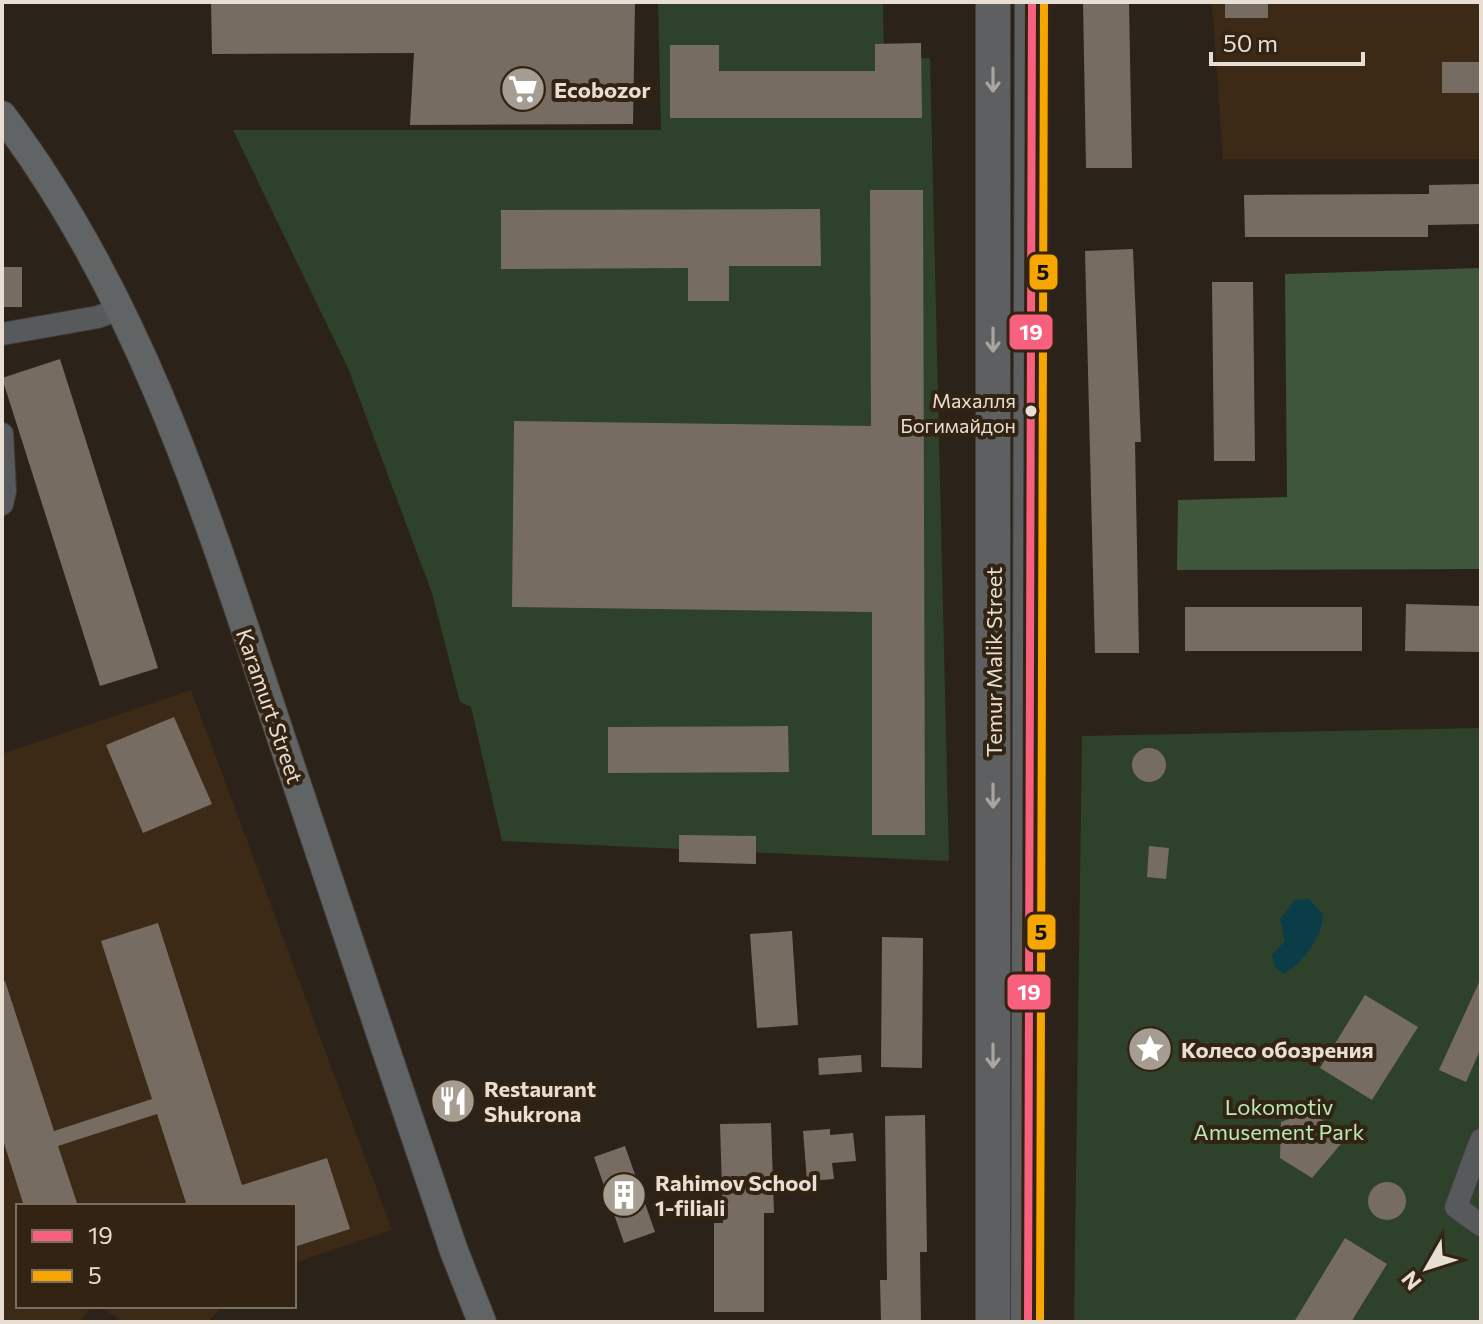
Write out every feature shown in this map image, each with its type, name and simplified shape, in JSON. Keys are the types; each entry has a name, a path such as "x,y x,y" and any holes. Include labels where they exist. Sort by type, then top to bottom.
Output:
{"highway":[{"name":"Temur Malik Street","path":"993,2 993,1322"},
{"name":"Temur Malik Street","path":"1028,1322 1032,2"},
{"path":"993,381 1032,384"},
{"path":"993,571 1031,572"}],"main road":[{"name":"Karamurt Street","path":"2,115 43,172 118,310 168,415 246,633 449,1236 482,1322"},
{"name":"Karamurt Street","path":"2,129 118,310 238,636 424,1216 465,1322"}],"street":[{"path":"2,334 118,310"},
{"path":"2,434 5,491 2,504"},
{"path":"1481,1140 1456,1207 1481,1225"}],"shaded area":[{"path":"1212,2 1481,2 1481,159 1223,159"},
{"path":"191,690 392,1230 296,1262 296,1204 16,1204 16,1308 90,1308 80,1322 2,1322 2,754"},
{"path":"103,1308 221,1308 207,1322 124,1322"}],"green space":[{"path":"658,2 883,2 884,59 930,58 949,861 502,841 471,707 460,702 432,593 348,368 233,130 661,130"},
{"path":"1481,268 1481,569 1177,570 1178,500 1287,497 1285,274"},
{"name":"Lokomotiv Amusement Park","path":"1481,728 1481,1322 1074,1322 1082,736"}],"water":[{"path":"1309,899 1323,914 1320,930 1304,957 1283,974 1275,967 1272,955 1285,941 1280,919 1295,900"}],"building":[{"name":"Ecobozor","path":"211,2 635,2 633,124 410,125 414,53 212,54"},
{"path":"1083,2 1129,2 1132,168 1086,168"},
{"path":"1225,2 1268,2 1268,18 1225,18"},
{"path":"921,43 922,118 670,118 670,45 719,45 719,71 875,71 875,44"},
{"path":"1442,62 1481,62 1481,93 1442,93"},
{"path":"1481,184 1481,224 1428,225 1428,237 1245,237 1244,195 1429,194 1429,185"},
{"path":"870,190 923,190 925,835 872,835 872,612 512,607 514,421 871,426"},
{"path":"820,209 821,266 729,266 729,301 688,301 688,268 501,269 501,210"},
{"path":"1133,249 1141,442 1135,442 1139,653 1095,653 1085,251"},
{"path":"2,267 22,267 22,307 2,307"},
{"path":"1212,282 1253,282 1255,461 1214,461"},
{"path":"60,359 158,668 100,686 2,378"},
{"path":"1406,604 1481,606 1481,652 1405,651"},
{"path":"1185,607 1362,607 1362,651 1185,651"},
{"path":"174,717 212,804 143,833 106,745"},
{"path":"788,726 789,772 608,773 608,727"},
{"path":"1149,748 1161,753 1166,765 1161,777 1149,782 1137,777 1132,765 1137,753"},
{"path":"679,835 756,836 756,864 679,862"},
{"path":"1149,846 1169,848 1166,879 1147,877"},
{"path":"158,923 242,1185 327,1158 350,1229 296,1246 296,1204 186,1204 157,1114 58,1146 77,1204 23,1204 2,1137 2,982 5,981 54,1131 152,1099 101,941"},
{"path":"792,931 798,1025 757,1028 750,934"},
{"path":"882,937 923,938 922,1068 881,1067"},
{"path":"1481,978 1481,1048 1466,1082 1439,1070"},
{"path":"1365,995 1418,1027 1372,1100 1320,1068"},
{"path":"861,1055 862,1072 819,1075 818,1058"},
{"path":"1310,1111 1346,1138 1312,1178 1280,1158 1281,1122"},
{"path":"925,1115 927,1252 920,1252 921,1322 881,1322 880,1280 887,1280 885,1116"},
{"path":"771,1123 774,1213 764,1213 764,1312 714,1312 714,1223 723,1223 720,1124"},
{"path":"830,1129 830,1135 853,1133 856,1161 832,1163 834,1179 807,1181 803,1131"},
{"name":"Rahimov School 1-filiali","path":"625,1146 655,1232 624,1243 594,1157"},
{"path":"1387,1182 1400,1188 1406,1201 1400,1214 1387,1220 1374,1214 1368,1201 1374,1188"},
{"path":"1345,1238 1387,1264 1351,1322 1294,1322"}],"transit line":[{"name":"19","path":"1028,1322 1032,2"},
{"name":"5","path":"1040,1322 1044,2"}],"place":[{"name":"Ecobozor","path":"523,89"},
{"name":"Махалля Богимайдон","path":"1031,411"},
{"name":"Колесо обозрения","path":"1150,1049"},
{"name":"Restaurant Shukrona","path":"453,1101"},
{"name":"Rahimov School 1-filiali","path":"624,1195"}]}
